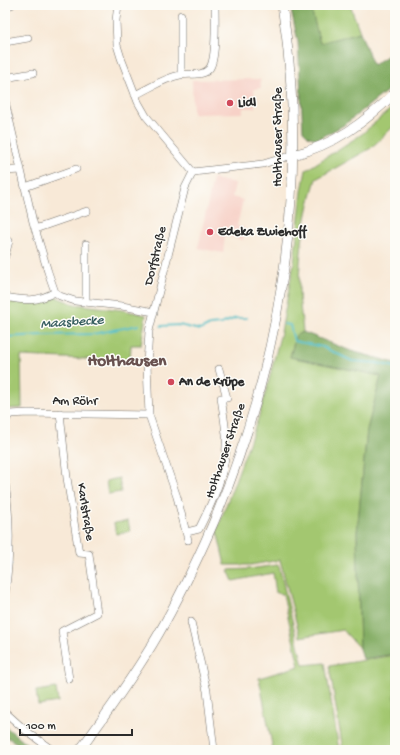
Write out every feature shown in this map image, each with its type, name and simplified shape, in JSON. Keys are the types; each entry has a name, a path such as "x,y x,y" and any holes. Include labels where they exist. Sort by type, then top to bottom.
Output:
{"street":[{"path":"5,6 11,5"},
{"path":"118,5 116,20 117,45 135,95 146,116 194,172 263,164 316,148 341,136 375,113 395,93"},
{"path":"135,95 169,78 181,75 201,74 207,70 214,59 215,5"},
{"name":"Holthauser Straße","path":"80,750 111,707 152,644 183,588 218,512 234,472 256,401 274,332 286,250 293,154 290,67 282,5"},
{"path":"181,15 181,75"},
{"path":"5,42 28,38"},
{"path":"5,78 33,73"},
{"path":"5,101 35,229 55,292 60,296 75,301 122,306 154,312"},
{"path":"25,187 76,169"},
{"path":"5,171 20,170"},
{"name":"Dorfstraße","path":"194,172 185,188 149,331 147,364 149,415 177,497 187,536 199,529 212,502 223,473 226,436 221,398 228,398 220,369"},
{"path":"35,229 87,211"},
{"path":"5,256 9,241"},
{"path":"86,244 86,302"},
{"path":"5,297 16,300 31,300 44,298 55,292"},
{"name":"Am Röhr","path":"5,422 10,414 60,413 149,415"},
{"name":"Karlstraße","path":"60,413 67,478 79,553 89,554 97,613 62,631 69,679"},
{"path":"5,484 8,501 9,534 5,593"},
{"path":"191,622 207,691 214,750"},
{"path":"5,712 25,730 52,750"}],"shaded area":[{"path":"260,79 261,88 254,89 255,108 243,108 243,113 193,114 192,80"},
{"path":"213,179 235,183 232,197 243,200 237,226 245,228 243,240 225,236 223,253 198,248"}],"green space":[{"path":"290,5 310,5 320,43 360,32 373,65 395,51 395,82 387,91 344,125 318,139 309,137 303,131 298,42"},
{"path":"310,5 350,5 360,32 320,44"},
{"path":"395,105 395,125 371,148 316,179 301,247 299,294 303,332 296,335 290,357 381,376 367,430 357,533 360,649 343,630 300,637 280,560 251,565 225,565 217,530 258,419 281,332 294,262 302,191 306,170 362,134"},
{"path":"56,297 74,304 122,310 146,315 141,345 131,345 130,361 21,356 22,408 5,409 5,299 31,303 44,302"},
{"path":"303,332 351,351 395,363 395,654 363,659 360,649 357,533 367,430 381,376 290,357 296,335"},
{"path":"119,478 121,492 108,494 106,481"},
{"path":"128,521 130,531 116,534 114,523"},
{"path":"279,566 303,665 325,663 339,750 273,750 259,678 299,666 283,594 276,593 273,573 233,581 228,570"},
{"path":"395,655 395,750 343,750 329,666"},
{"path":"56,688 58,702 38,705 36,691"},
{"path":"5,726 24,742 38,750 28,750 5,736"}],"waterway":[{"name":"Maasbecke","path":"161,326 179,325 200,330 210,325 221,324 236,318 247,318"},
{"name":"Maasbecke","path":"284,324 290,325 294,341 323,347 352,361 377,363 395,367"},
{"name":"Maasbecke","path":"5,337 93,334 139,325"}],"place":[{"name":"Lidl","path":"230,103"},
{"name":"Edeka Zwiehoff","path":"210,232"},
{"name":"An de Krüpe","path":"171,382"}],"district":[{"name":"Holthausen","path":"127,362"}]}
